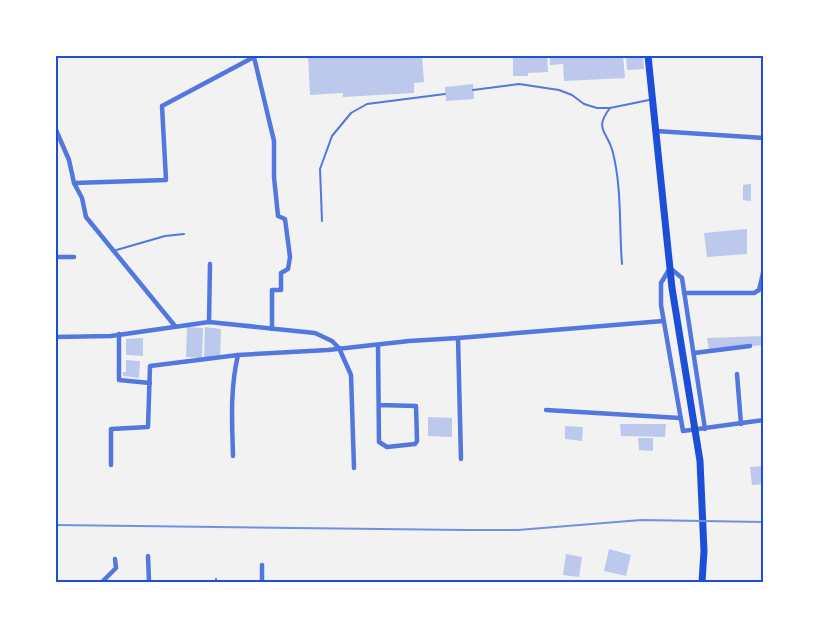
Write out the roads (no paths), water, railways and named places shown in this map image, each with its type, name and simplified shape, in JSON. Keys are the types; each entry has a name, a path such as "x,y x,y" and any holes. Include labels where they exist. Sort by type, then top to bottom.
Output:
{"main road":[{"path":"648,56 672,288 699,461 704,551 702,582"}],"street":[{"path":"74,183 166,180 162,106 255,56 274,141 274,177 278,216 285,219 290,257 288,268 281,273 282,290 272,290 272,328"},
{"path":"56,130 69,160 86,217 175,326"},
{"path":"656,131 764,138"},
{"path":"56,257 74,257"},
{"path":"209,322 210,264"},
{"path":"705,429 682,278 670,268 661,283 663,321 683,431 705,429 764,420"},
{"path":"684,293 754,293 759,290 764,269"},
{"path":"111,465 111,429 148,427 150,366 238,355 663,321"},
{"path":"56,337 119,334 209,322 315,333 333,341 339,348 351,375 354,468"},
{"path":"119,334 119,380 150,383"},
{"path":"458,338 461,459"},
{"path":"378,345 379,442 382,446 415,444 417,441 416,406 379,405"},
{"path":"694,353 750,346"},
{"path":"233,456 232,377 238,355"},
{"path":"737,374 741,424"},
{"path":"546,410 680,418"},
{"path":"148,556 149,582"},
{"path":"102,582 116,568 115,559"},
{"path":"262,566 262,582"}],"lane":[{"path":"473,90 519,84 559,90 572,95 584,104 597,108 610,108 652,99"},
{"path":"322,221 320,169 332,136 351,113 367,104 446,94"},
{"path":"610,108 602,118 601,124 614,155 622,264"},
{"path":"113,251 165,236 184,234"}],"railway":[{"path":"56,525 518,530 641,520 764,522"}]}
